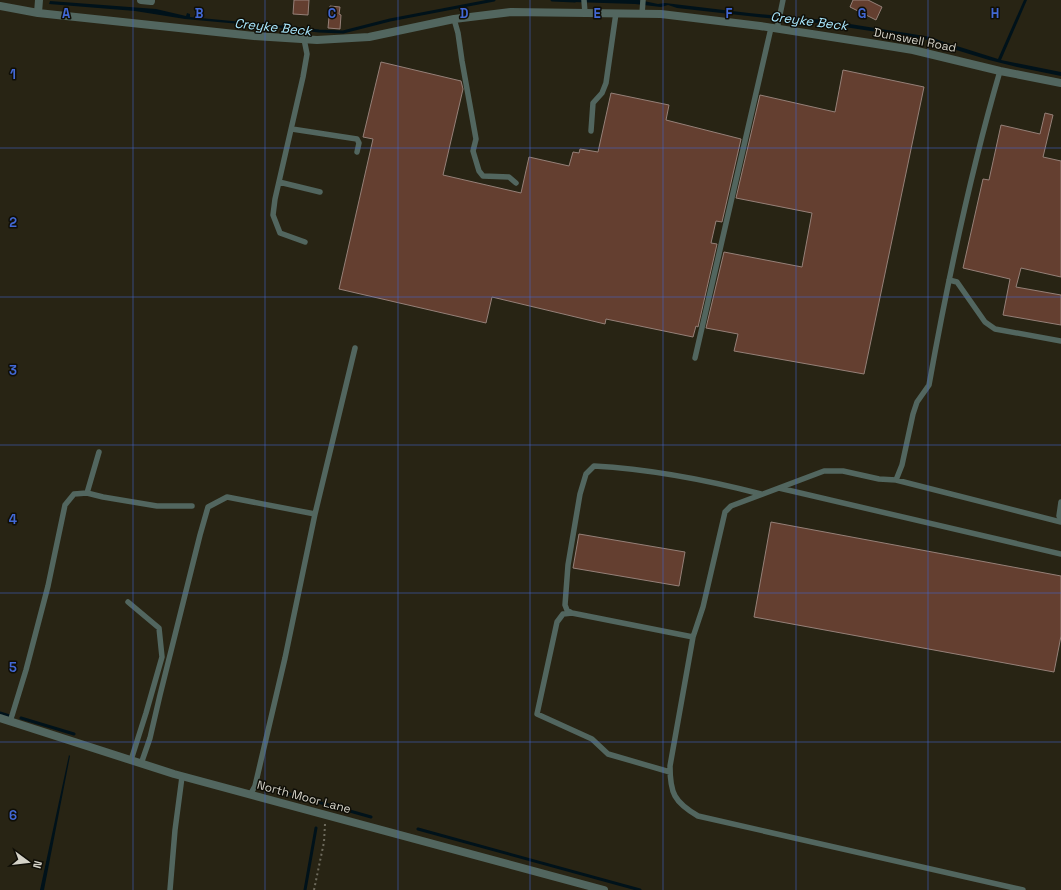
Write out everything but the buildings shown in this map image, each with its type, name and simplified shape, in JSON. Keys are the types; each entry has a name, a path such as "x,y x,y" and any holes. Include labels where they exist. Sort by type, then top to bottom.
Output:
{"street":[{"path":"38,13 39,0"},
{"path":"141,0 151,1"},
{"name":"Dunswell Road","path":"0,6 38,13 254,36 317,40 369,37 454,19 512,12 585,6 616,14 642,11 775,26 913,50 1000,71 1061,83"},
{"name":"North Moor Lane","path":"0,718 182,777 604,890"}],"lane":[{"path":"642,11 643,0"},
{"path":"695,358 775,26 783,0"},
{"path":"591,131 593,103 602,93 606,83 616,14"},
{"path":"454,19 458,33 475,132 476,139 473,151 479,172 483,176 509,177 516,184"},
{"path":"304,39 307,54 303,78 273,215 280,233 305,242"},
{"path":"896,480 902,465 917,402 929,385 949,280 987,114 1000,71"},
{"path":"292,129 322,132 357,139 359,143 357,152"},
{"path":"279,182 320,192"},
{"path":"949,280 957,282 985,322 995,329 1061,341"},
{"path":"250,795 257,779 315,514 355,348"},
{"path":"87,493 99,452"},
{"path":"572,613 567,610 565,605 569,558 580,494 586,474 594,466 674,476 728,485 761,494"},
{"path":"1023,890 698,816 683,807 675,796 670,782 670,766 693,637 703,607 725,512 731,506 824,471 843,471 879,479 896,480 1061,521"},
{"path":"779,488 1061,554"},
{"path":"10,722 26,670 48,586 65,505 74,494 87,493 157,506 192,506"},
{"path":"141,764 150,738 208,507 228,497 315,514"},
{"path":"1061,502 1059,516 1061,521"},
{"path":"128,602 159,628 162,657 146,713 130,760"},
{"path":"670,772 608,754 592,738 537,714 543,692 556,622 563,614 572,613 693,637"},
{"path":"170,890 175,830 182,777"}],"path":[{"path":"314,890 324,842 326,815"}],"water":[{"path":"573,0 639,0 658,4 665,3 825,20 931,37 998,59 1024,0 1027,0 1001,60 1061,72 1061,76 989,60 923,39 825,24 677,8 668,5 661,7 635,4 573,2"},
{"path":"50,1 156,9 186,16 187,13 190,14 190,17 286,26 285,28 185,19 135,11 49,4"},
{"path":"69,755 44,890 40,890"}],"waterway":[{"name":"Creyke Beck","path":"282,27 343,32 390,20 494,0"},
{"name":"Creyke Beck","path":"552,0 575,1"},
{"path":"0,713 13,717"},
{"path":"21,718 74,734"},
{"path":"279,791 371,817"},
{"path":"305,890 316,828"},
{"path":"418,829 640,890"}]}
